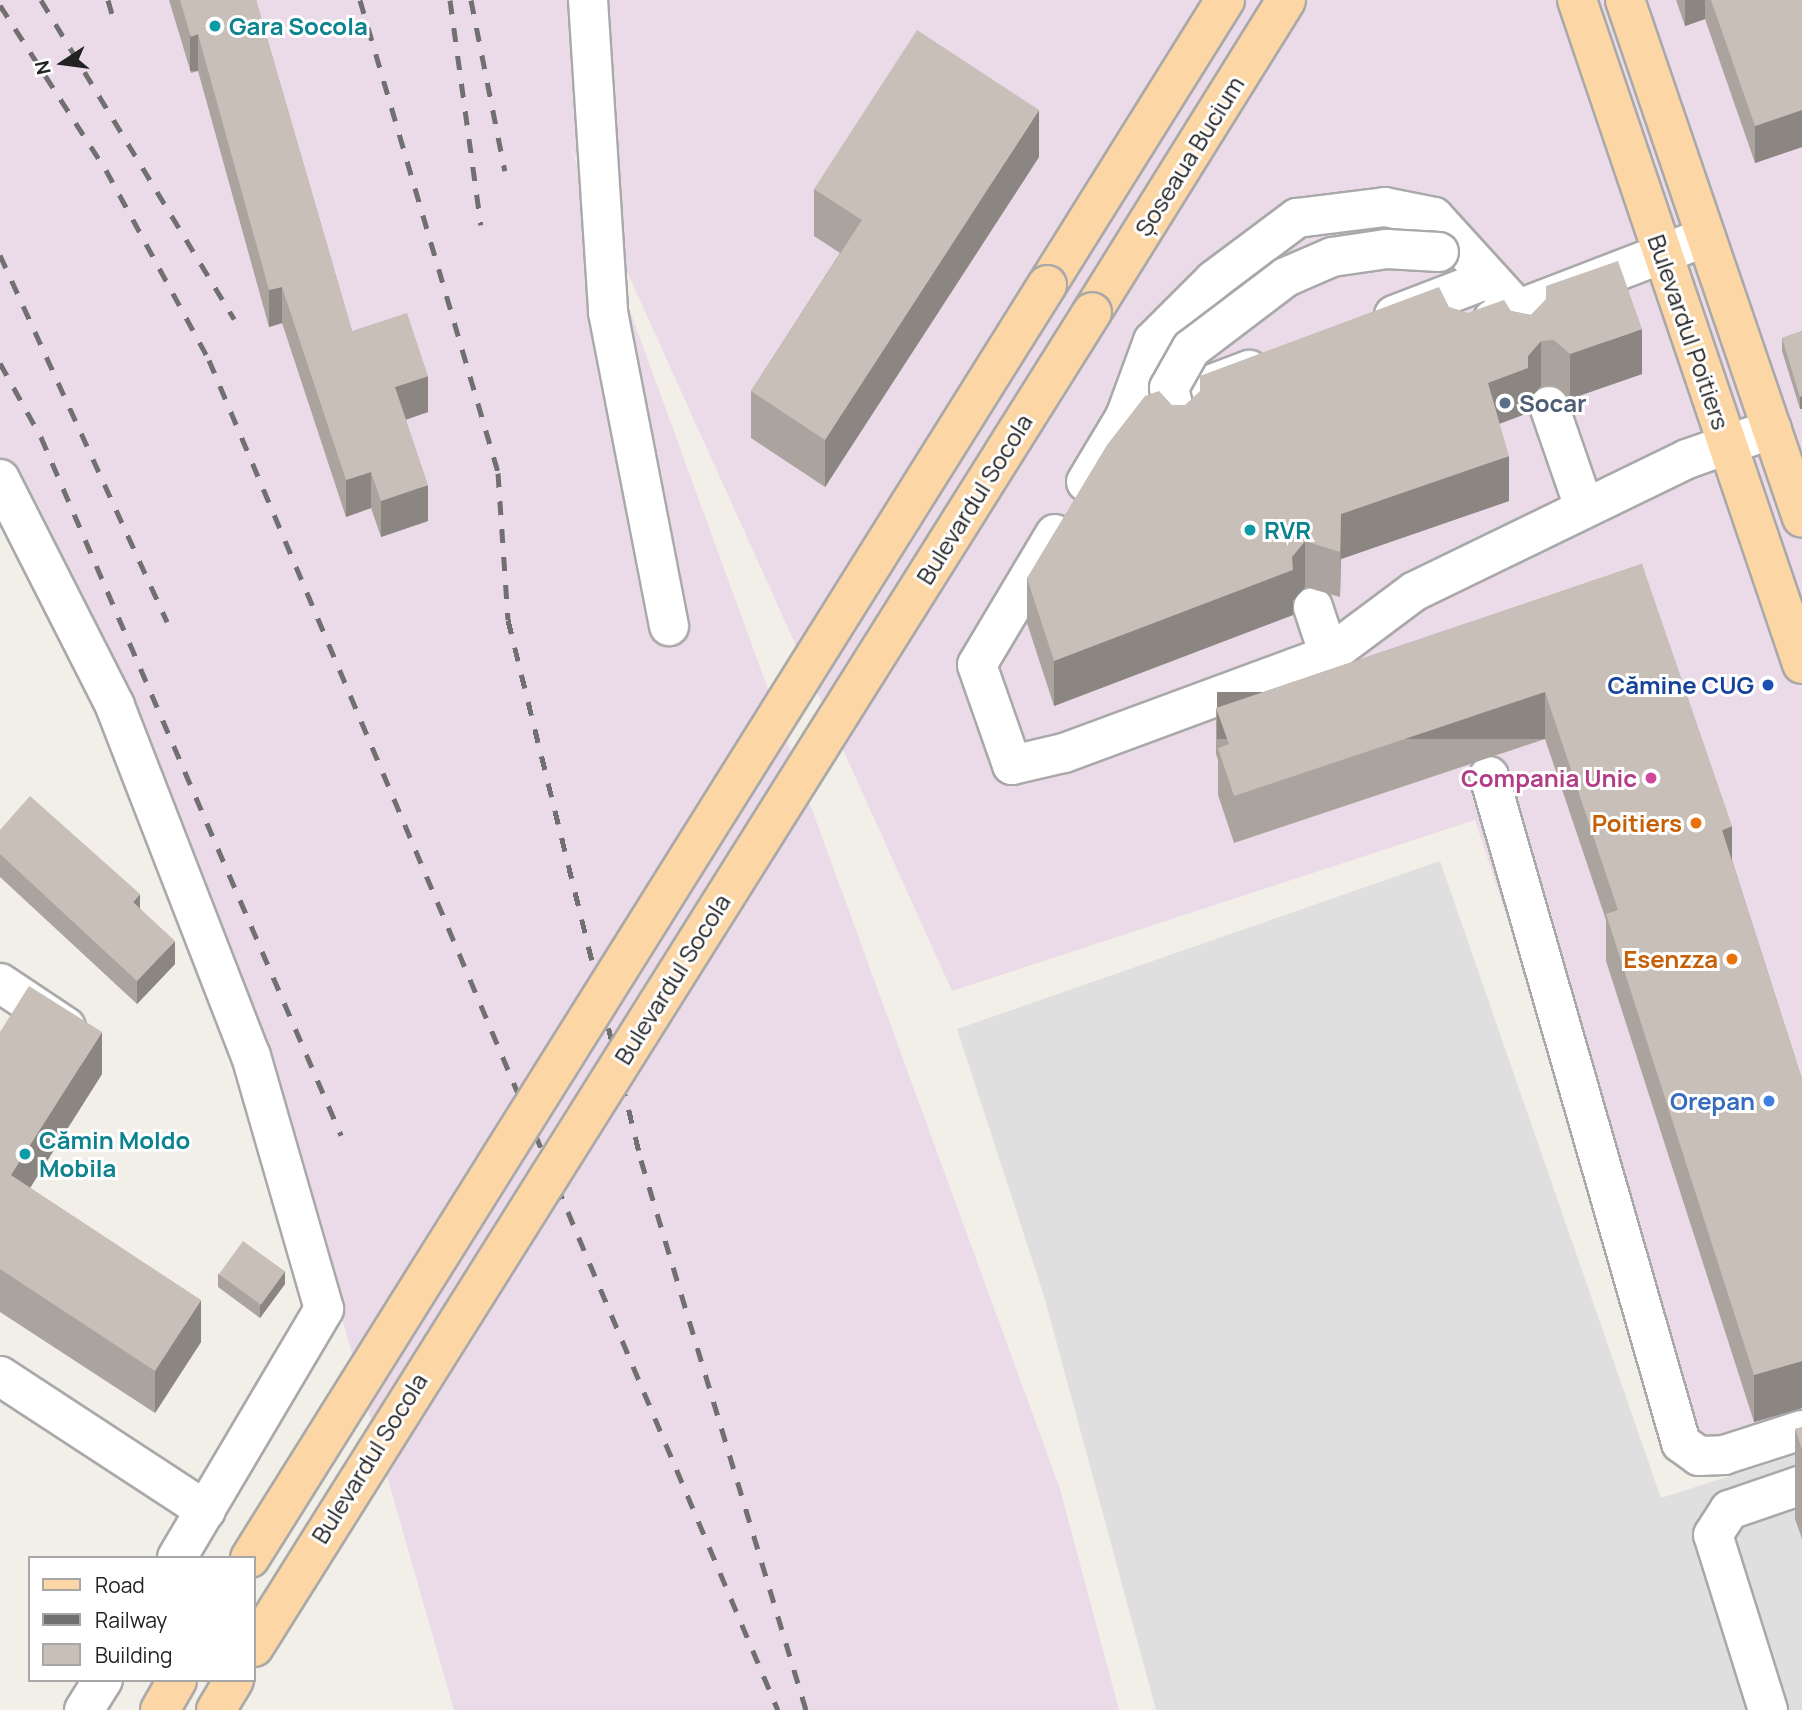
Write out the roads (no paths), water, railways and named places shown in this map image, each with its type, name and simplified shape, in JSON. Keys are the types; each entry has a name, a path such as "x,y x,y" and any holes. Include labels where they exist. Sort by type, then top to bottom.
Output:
{"main road":[{"name":"Bulevardul Socola","path":"251,1556 1226,0"},
{"name":"Șoseaua Bucium","path":"1092,312 1286,0"},
{"path":"1265,34 1300,0"},
{"path":"1556,0 1610,99"},
{"name":"Bulevardul Poitiers","path":"1577,0 1802,664"},
{"name":"Bulevardul Poitiers","path":"1625,0 1802,517"},
{"path":"1644,0 1657,87"},
{"name":"Bulevardul Socola","path":"256,1644 1092,312"},
{"path":"160,1710 176,1682"},
{"path":"216,1710 233,1682"}],"lane":[{"path":"588,0 608,312 668,626"},
{"path":"1506,303 1434,217 1385,208 1297,218 1214,280 1153,341 1125,417 977,665 1012,765 1064,753 1329,654 1415,591 1584,507 1727,445 1772,429"},
{"path":"1356,329 1506,303 1706,237"},
{"path":"1179,429 1169,388 1191,349 1286,277 1332,257 1387,250 1439,252 1506,303"},
{"path":"1461,334 1506,303"},
{"path":"1125,417 1279,358"},
{"path":"1549,406 1584,507"},
{"path":"0,479 115,706 241,1030 324,1309 178,1556"},
{"path":"1314,607 1329,654"},
{"path":"1489,776 1681,1443 1699,1456 1724,1455 1802,1430"},
{"path":"2,988 74,1032"},
{"path":"0,1376 206,1511"},
{"path":"1768,1710 1713,1535 1729,1510 1802,1485"},
{"path":"85,1710 102,1682"}],"railway":[{"path":"41,0 234,319"},
{"path":"108,0 112,14"},
{"path":"360,0 498,473 508,620 641,1160 806,1710"},
{"path":"450,0 481,225"},
{"path":"471,0 505,171"},
{"path":"0,5 106,170 209,360 778,1710"},
{"path":"0,255 167,622"},
{"path":"0,363 41,437 341,1135"}],"place":[{"name":"Gara Socola","path":"215,26"},
{"name":"Socar","path":"1505,403"},
{"name":"RVR","path":"1250,530"},
{"name":"Cămine CUG","path":"1768,685"},
{"name":"Compania Unic","path":"1651,778"},
{"name":"Poitiers","path":"1696,823"},
{"name":"Esenzza","path":"1732,959"},
{"name":"Orepan","path":"1769,1101"},
{"name":"Cămin Moldo Mobila","path":"25,1154"}]}
